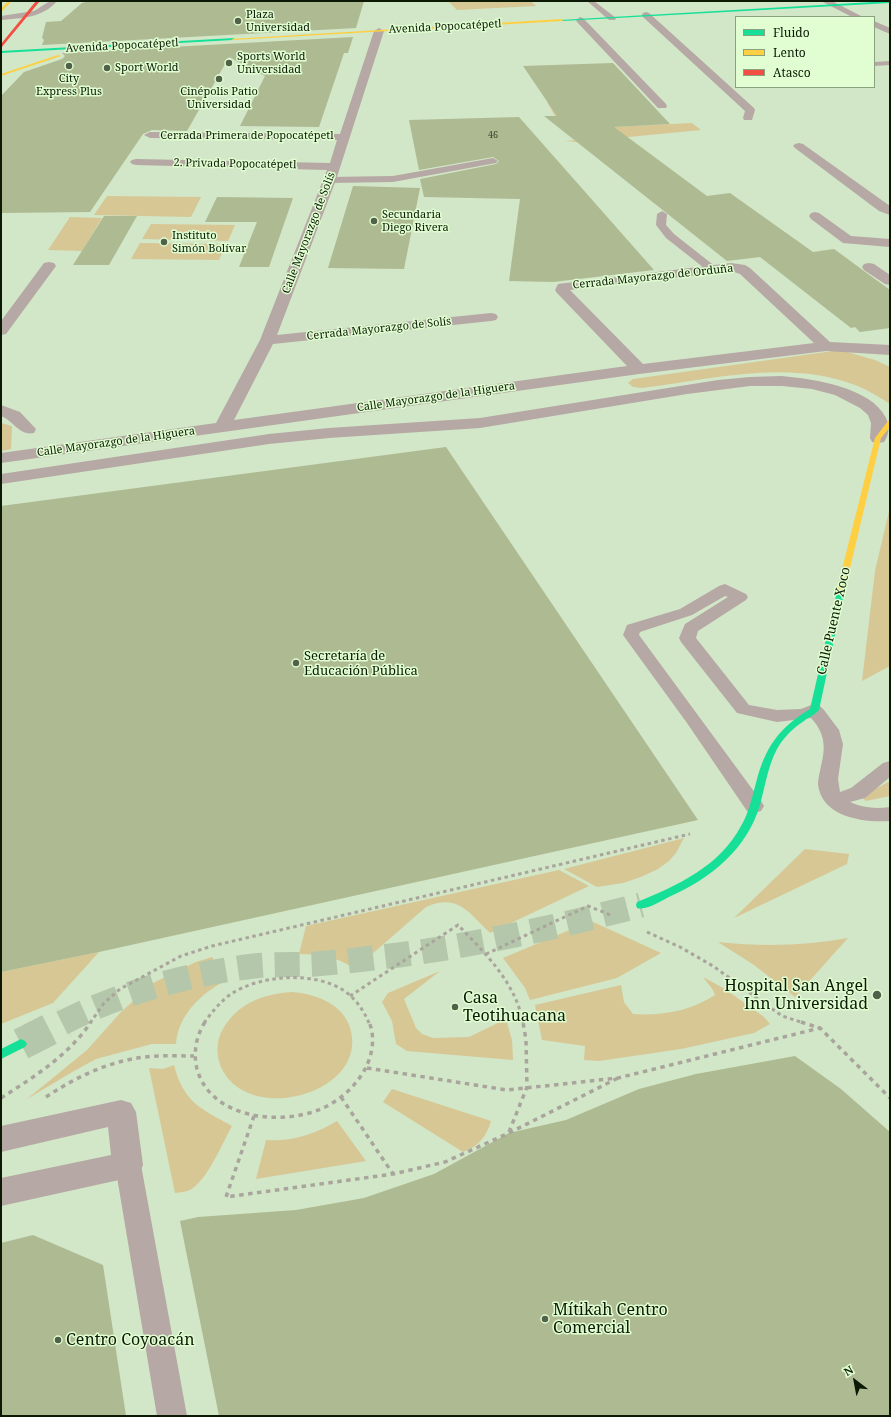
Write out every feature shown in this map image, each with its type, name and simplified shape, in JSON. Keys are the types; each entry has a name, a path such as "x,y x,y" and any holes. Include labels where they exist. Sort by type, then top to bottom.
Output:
{"main road":[{"path":"1,11 10,1"},
{"path":"1,47 38,1"},
{"name":"Avenida Popocatépetl","path":"1,52 890,2"},
{"path":"1,75 56,58 69,49"},
{"name":"Calle Puente Xoco","path":"814,710 846,566 878,438 890,422"},
{"path":"641,905 669,894 694,881 715,866 734,847 746,827 771,751 789,728 814,710"},
{"path":"1,1054 21,1044"}],"street":[{"path":"825,1 857,16"},
{"path":"646,16 750,110 748,118"},
{"path":"580,20 662,106"},
{"path":"875,24 890,31"},
{"name":"Calle Mayorazgo de Solís","path":"222,428 267,340 332,173 379,31"},
{"name":"Cerrada Primera de Popocatépetl","path":"150,135 344,137"},
{"path":"799,146 883,208 890,210"},
{"name":"2. Privada Popocatépetl","path":"136,162 332,173"},
{"path":"815,216 848,240 890,243"},
{"path":"1,331 49,266"},
{"name":"Cerrada Mayorazgo de Orduña","path":"639,369 562,290 563,287 712,269 731,267 740,268 746,271 826,346"},
{"path":"870,267 890,280"},
{"name":"Cerrada Mayorazgo de Solís","path":"267,340 492,317"},
{"name":"Calle Mayorazgo de la Higuera","path":"1,458 639,369 826,346 890,350"},
{"name":"Calle Mayorazgo de la Higuera","path":"872,350 890,357"},
{"path":"1,479 272,439 352,431 480,423 698,388 761,381 793,381 838,391 851,396 872,409 878,416 881,424 878,438"},
{"path":"1,410 14,415 28,429"},
{"path":"1,1139 121,1112 128,1164 1,1192"}],"lane":[{"path":"1,18 26,16 46,10 54,1"},
{"path":"590,1 612,18"},
{"path":"875,64 890,63"},
{"path":"332,173 393,179 493,161"},
{"path":"662,214 661,225 670,236 712,269"},
{"path":"754,806 693,718 631,635 633,629 686,612 725,589 740,597 691,628 687,638 743,709 777,716 804,714 814,710 825,721 831,733 834,745 828,783 829,791 844,807 856,812 869,815 890,814"},
{"path":"836,800 858,793 890,767"},
{"path":"128,1164 172,1416"}],"path":[{"path":"1,1098 38,1075 70,1047 89,1025 104,1003 120,989 181,956 212,946 690,834"},
{"path":"486,954 588,906 616,918"},
{"path":"350,996 458,925 486,954 506,980 514,994 521,1012 525,1030 526,1088 509,1133"},
{"path":"646,931 680,947 713,966 782,1016 820,1028 890,1098"},
{"path":"285,977 313,979 338,988 358,1002 370,1022 374,1045 367,1068 350,1090 327,1107 297,1116 267,1118 238,1112 215,1098 199,1078 194,1056 198,1032 211,1011 231,994 257,982 285,977"},
{"path":"367,1068 507,1090 618,1078 820,1028"},
{"path":"43,1100 82,1075 110,1066 146,1057 194,1056"},
{"path":"254,1116 226,1197 302,1185 393,1174 445,1162 509,1133 618,1078"},
{"path":"341,1097 393,1174"}],"shaded area":[{"path":"448,1 531,1 536,6 457,10"},
{"path":"614,99 573,129 692,123 701,130 577,142 565,141 577,140 555,116 547,102"},
{"path":"107,196 201,197 191,217 94,215"},
{"path":"70,217 102,218 82,251 48,250"},
{"path":"151,224 235,225 228,241 142,239"},
{"path":"140,243 226,244 219,260 131,259"},
{"path":"840,350 875,360 890,367 890,404 869,391 855,385 829,377 803,373 749,373 642,388 633,387 628,383 633,379"},
{"path":"1,423 12,426 11,449 1,451"},
{"path":"890,507 890,666 862,681 875,571"},
{"path":"890,781 890,796 866,801 861,797"},
{"path":"684,838 676,853 669,861 658,869 623,883 597,887 564,869"},
{"path":"805,849 849,854 847,864 734,918"},
{"path":"559,870 589,886 490,933 462,907 447,902 437,903 426,907 355,969 349,965 328,957 299,954 306,926"},
{"path":"591,921 661,953 617,978 530,1000 525,988 503,958"},
{"path":"848,938 795,997 754,965 718,942 751,945 783,945 816,943"},
{"path":"99,952 53,1003 1,1024 1,972"},
{"path":"212,957 227,980 200,998 186,1014 181,1023 176,1044 152,1044 96,1059 27,1099 87,1050 121,1012 153,983 196,962"},
{"path":"440,971 404,999 416,1028 422,1034 433,1038 469,1037 506,1019 512,1040 513,1060 407,1051 396,1044 392,1021 382,1002 388,993"},
{"path":"703,977 725,989 764,1017 770,1024 754,1033 681,1049 599,1061 584,1060 585,1046 542,1040 535,1005 621,985 624,1002 633,1014 665,1013 686,1009 715,995"},
{"path":"292,992 317,997 333,1005 339,1010 349,1025 352,1049 343,1068 327,1084 304,1094 280,1098 256,1096 235,1085 221,1067 218,1058 219,1038 229,1020 244,1006 271,995"},
{"path":"174,1065 178,1078 188,1096 202,1109 232,1126 214,1161 202,1178 190,1190 175,1193 149,1068 163,1069"},
{"path":"392,1089 491,1121 489,1127 478,1144 463,1152 383,1102"},
{"path":"337,1121 366,1161 256,1179 266,1140 285,1140 303,1136 320,1130"}],"building":[{"name":"Plaza Universidad","path":"89,1 364,1 356,28 42,45 46,22 61,21 82,3"},
{"path":"353,37 348,53 344,53 319,127 240,126 265,76 229,57 187,131 152,130 143,134 90,212 1,213 1,96 24,72 62,59 65,56 62,53"},
{"path":"613,63 670,124 614,127 707,196 730,193 813,252 834,249 890,290 890,328 860,332 855,327 851,328 760,257 727,261 544,116 557,116 523,66"},
{"path":"519,117 654,270 553,282 509,281 520,199 424,197 420,179 496,164 499,161 493,157 419,170 409,120"},
{"name":"Secundaria Diego Rivera","path":"353,186 420,188 404,269 328,268"},
{"path":"217,197 293,198 269,267 239,267 257,222 205,222"},
{"path":"104,216 137,216 109,265 73,265"},
{"name":"Secretaría de Educación Pública","path":"446,447 698,820 99,952 1,972 1,506"},
{"name":"Mítikah Centro Comercial","path":"795,1056 841,1089 890,1132 890,1416 219,1416 180,1221 198,1217 296,1210 364,1198 434,1174 509,1133 566,1120 639,1089 696,1074"},
{"name":"Centro Coyoacán","path":"33,1235 103,1265 126,1416 1,1416 1,1243"}],"tunnel":[{"path":"63,1023 132,993 180,979 204,974 254,966 315,964 430,951 521,934 641,905"},
{"path":"21,1044 63,1023"}],"traffic: fast":[{"path":"562,20 890,2"},
{"path":"1,52 233,39"},
{"path":"641,905 687,884 701,875 726,854 746,827 755,805 764,770 772,749 786,730 814,710 841,589"},
{"path":"1,1054 21,1044"}],"traffic: slow":[{"path":"1,11 10,1"},
{"path":"233,39 562,20"},
{"path":"1,75 59,56"},
{"path":"841,589 878,438 890,422"}],"traffic: jam":[{"path":"1,47 38,1"}],"place":[{"name":"Plaza Universidad","path":"238,21"},
{"name":"Sports World Universidad","path":"229,63"},
{"name":"City Express Plus","path":"69,66"},
{"name":"Sport World","path":"107,68"},
{"name":"Cinépolis Patio Universidad","path":"219,79"},
{"name":"Secundaria Diego Rivera","path":"374,221"},
{"name":"Instituto Simón Bolívar","path":"164,242"},
{"name":"Secretaría de Educación Pública","path":"296,663"},
{"name":"Hospital San Angel Inn Universidad","path":"877,995"},
{"name":"Casa Teotihuacana","path":"455,1007"},
{"name":"Mítikah Centro Comercial","path":"545,1319"},
{"name":"Centro Coyoacán","path":"58,1340"}]}
